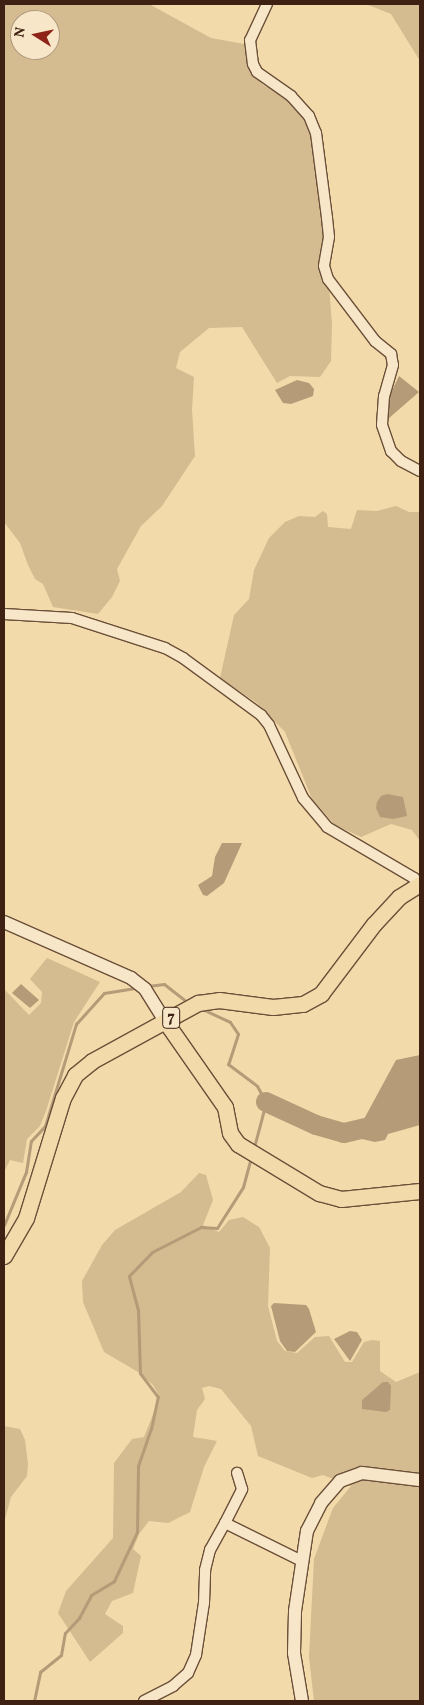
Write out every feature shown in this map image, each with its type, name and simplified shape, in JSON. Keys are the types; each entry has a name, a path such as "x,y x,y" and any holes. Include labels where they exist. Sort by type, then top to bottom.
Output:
{"main road":[{"name":"7","path":"4,1256 26,1218 63,1098 75,1075 92,1061 198,1003 219,1000 274,1007 303,1004 321,994 374,924 399,897 420,884"},
{"name":"7","path":"165,1021 222,1102 230,1132 238,1144 290,1177 326,1195 341,1199 420,1191"}],"street":[{"path":"267,4 250,40 253,64 257,72 291,96 309,116 316,133 328,218 329,237 324,266 328,279 375,340 392,354 393,365 384,396 382,425 391,451 401,461 420,471"},
{"path":"4,614 72,618 164,648 183,658 261,715 269,725 303,798 327,827 414,878 420,884"},
{"path":"4,922 131,978 145,989 165,1021"},
{"path":"144,1701 173,1686 188,1673 196,1655 204,1603 205,1570 210,1550 242,1489 237,1472"},
{"path":"302,1701 294,1634 300,1560 314,1518 328,1491 340,1480 362,1473 420,1480"},
{"path":"225,1523 300,1560"}],"shaded area":[{"path":"4,4 149,4 211,38 244,44 251,71 263,85 290,99 306,116 312,139 325,235 332,324 331,361 320,377 290,376 277,383 242,327 209,328 180,352 176,368 194,377 192,410 195,456 162,506 141,526 117,569 120,581 112,597 98,614 53,607 43,584 35,579 20,543 4,522"},
{"path":"366,4 420,4 420,61 391,14"},
{"path":"399,376 419,392 388,419 389,397"},
{"path":"297,380 309,383 314,389 313,396 291,404 283,403 275,390"},
{"path":"396,506 409,512 420,512 420,841 412,830 391,824 361,837 335,825 312,799 285,732 257,703 220,678 234,615 249,599 254,570 269,538 285,522 299,516 315,517 323,511 327,514 328,527 351,529 357,510 377,511"},
{"path":"387,794 403,797 407,816 393,819 380,817 376,808 377,802 381,796"},
{"path":"222,843 242,843 224,883 207,896 203,895 198,885 212,876 215,857"},
{"path":"47,958 100,982 74,1022 40,1126 27,1139 23,1163 10,1160 4,1172 4,989 29,1015 41,1003 42,992 30,979"},
{"path":"21,984 39,1000 30,1008 12,993"},
{"path":"420,1055 420,1125 388,1134 385,1140 375,1142 353,1137 351,1127 364,1119 396,1060"},
{"path":"199,1173 206,1175 213,1200 203,1225 219,1232 229,1220 243,1217 259,1227 270,1248 268,1306 277,1341 285,1351 297,1353 315,1337 329,1336 345,1362 352,1362 364,1342 380,1341 380,1371 396,1382 420,1372 420,1701 314,1701 309,1657 314,1559 333,1508 351,1486 323,1475 312,1478 258,1456 251,1426 221,1389 209,1386 202,1388 205,1399 197,1410 193,1437 217,1441 204,1467 190,1512 168,1523 149,1521 139,1534 133,1549 141,1556 133,1593 112,1601 105,1614 123,1626 123,1633 90,1662 58,1613 66,1591 113,1538 114,1463 132,1439 144,1437 160,1397 153,1385 138,1372 104,1352 83,1302 82,1281 102,1245 115,1230 181,1192"},
{"path":"274,1303 306,1305 309,1309 316,1332 295,1352 287,1351 280,1341 271,1306"},
{"path":"350,1331 357,1332 362,1340 350,1361 334,1339"},
{"path":"383,1382 388,1382 391,1386 390,1410 386,1412 362,1409 362,1400"},
{"path":"4,1426 20,1429 25,1440 28,1464 27,1476 11,1497 4,1523"}],"waterway":[{"path":"148,986 164,984 187,1002"},
{"path":"4,1225 26,1172 31,1141 45,1126 76,1024 104,993 137,988"},
{"path":"200,1008 230,1022 238,1034 228,1064 257,1086 266,1102 254,1147"},
{"path":"266,1102 316,1125 344,1133 375,1126 420,1093"},
{"path":"34,1701 40,1672 61,1655 65,1633 79,1618 91,1595 114,1581 137,1532 138,1466 151,1429 158,1397 140,1373 138,1310 129,1276 152,1252 201,1227 217,1228 243,1187 251,1158"}]}
